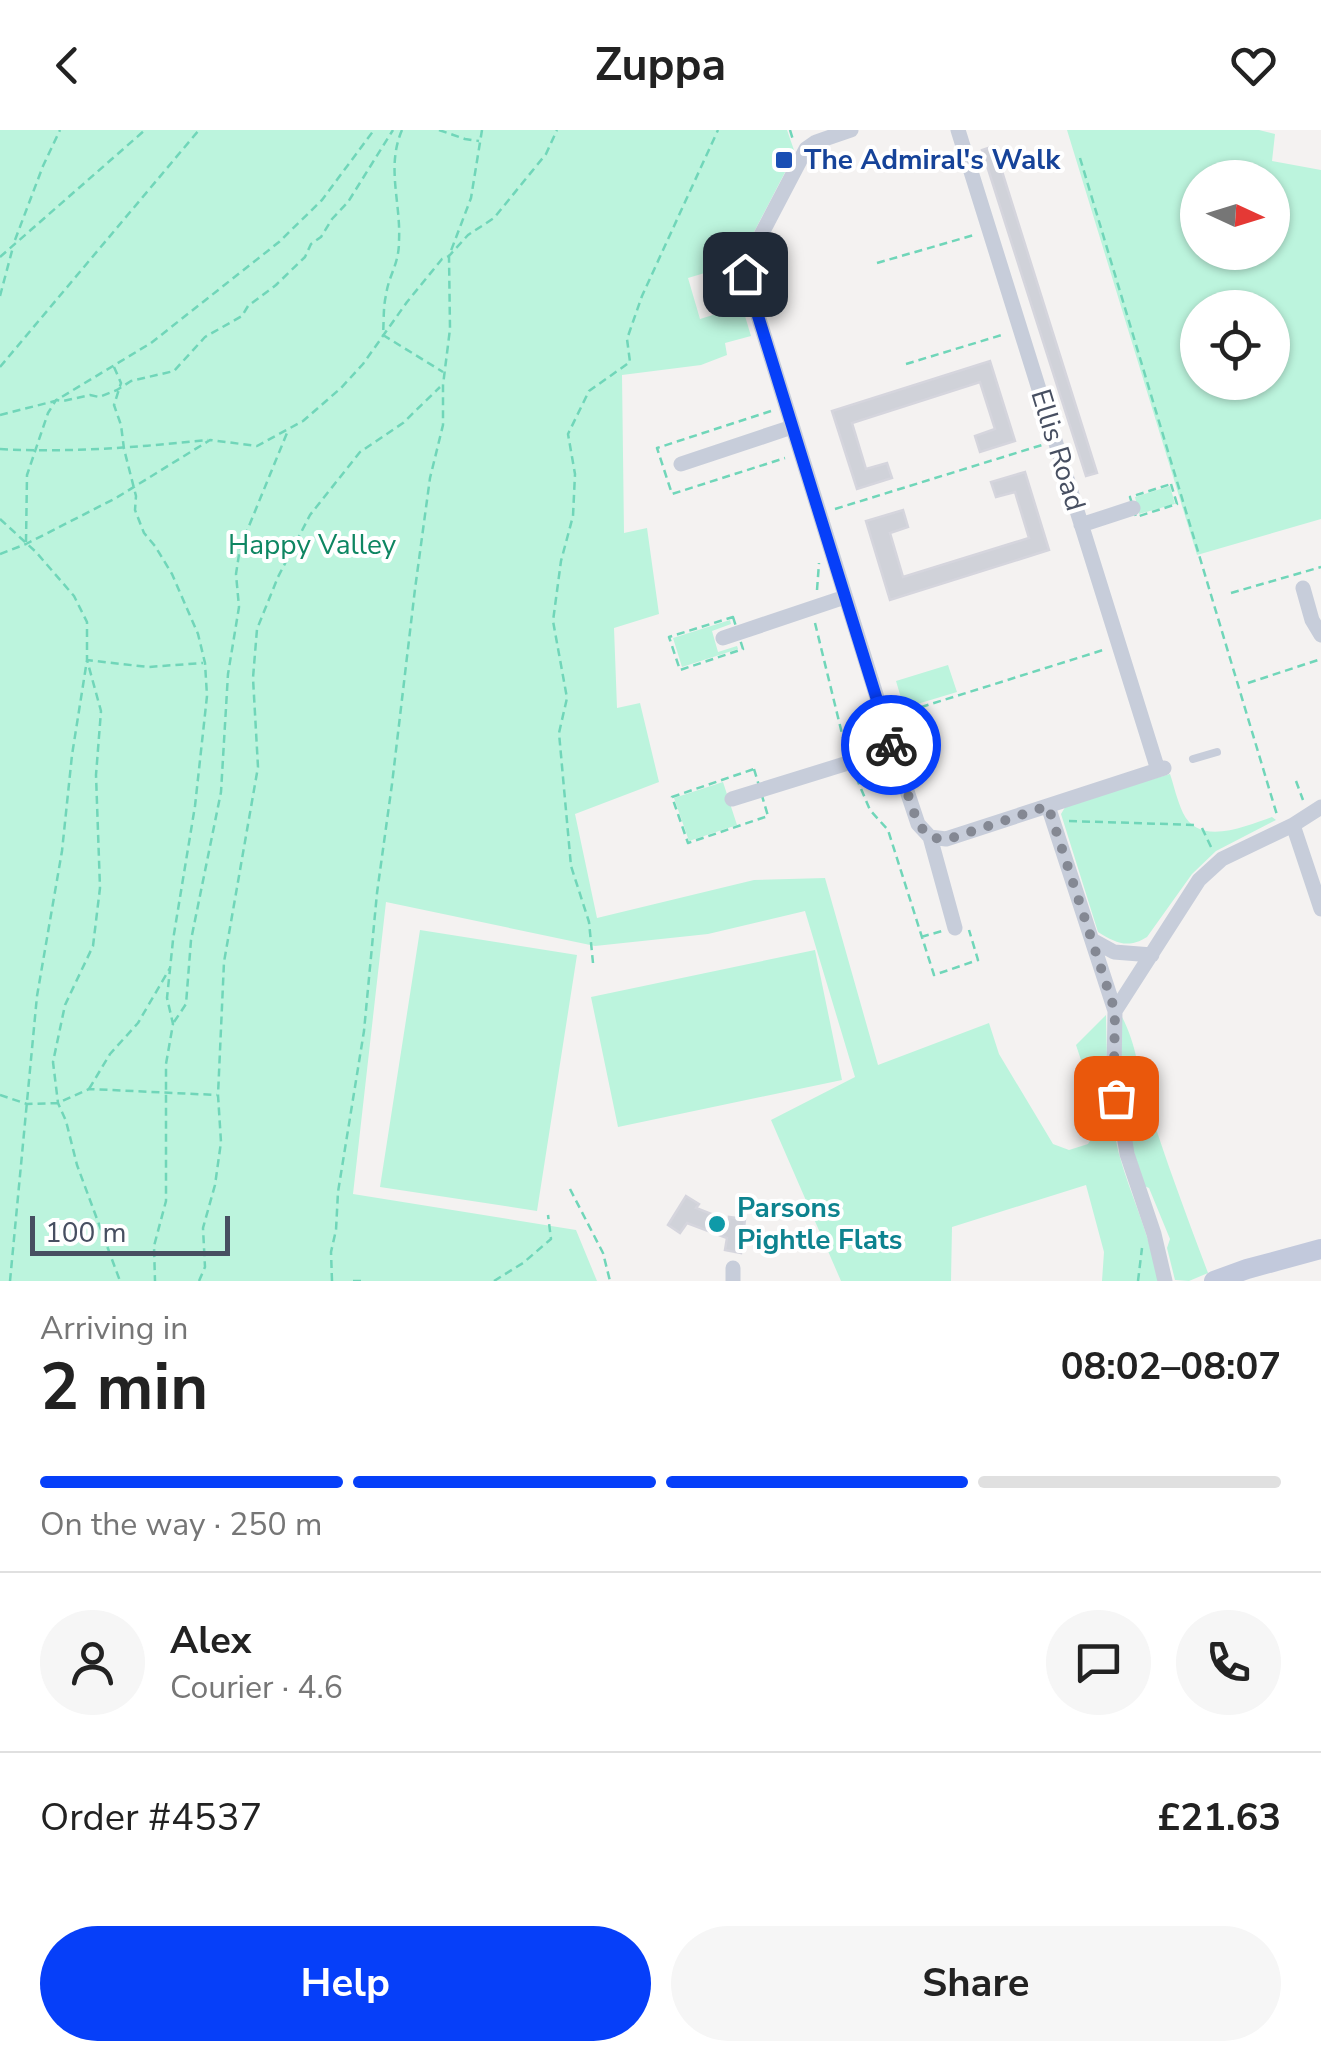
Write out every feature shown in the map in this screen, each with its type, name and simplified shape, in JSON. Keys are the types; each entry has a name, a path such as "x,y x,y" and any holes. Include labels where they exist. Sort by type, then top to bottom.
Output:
{"main road":[{"path":"1214,1281 1250,1275 1321,1250"}],"street":[{"path":"851,130 806,149 749,258 745,274 892,749 918,824 930,837 956,928"},
{"name":"Ellis Road","path":"958,130 1119,645 1166,768 1050,813"},
{"path":"681,464 792,427"},
{"path":"1081,525 1135,512"},
{"path":"1303,588 1312,620 1321,635"},
{"path":"730,635 845,596"},
{"path":"732,799 892,749"},
{"path":"1115,1011 1199,880 1220,861 1315,811"},
{"path":"930,837 946,840 1050,813 1115,1011 1116,1098 1126,1154 1154,1234 1165,1281"},
{"path":"1293,825 1321,909"},
{"path":"1094,941 1114,952 1152,955"}],"lane":[{"path":"1193,760 1217,752"}],"path":[{"path":"0,296 14,244 60,130"},
{"path":"0,257 145,130"},
{"path":"0,367 199,130"},
{"path":"0,415 55,401 151,344 266,254 322,200 374,130"},
{"path":"26,544 27,475 48,412 56,400 99,396 131,381 174,371 206,337 242,316 248,306 304,257 310,244 321,238 348,202 393,130"},
{"path":"384,335 385,296 396,268 400,242 393,168 402,130"},
{"path":"439,130 481,141"},
{"path":"332,1281 338,1192 364,1031 376,893 415,589 430,478 443,425 450,329 449,256 471,198 482,130"},
{"path":"0,449 124,449 210,440 257,446 289,430 341,388 442,259 494,218 546,154 556,130"},
{"path":"593,963 589,922 571,866 559,734 567,698 553,620 561,561 573,516 575,474 568,434 589,391 630,362 627,339 642,296 718,130"},
{"path":"1080,158 1278,816"},
{"path":"877,263 990,230"},
{"path":"906,364 1020,330"},
{"path":"384,335 444,372"},
{"path":"114,366 121,383 114,405 139,523 172,574 198,634 205,663 205,721 167,998 173,1024 166,1064 166,1200 154,1246 155,1281"},
{"path":"199,1281 205,1266 203,1228 221,1142 218,1095 224,962 258,767 253,678 257,630 310,514 360,452 404,423 443,385"},
{"path":"173,1024 186,1004 191,940 221,792 228,674 239,607 236,574 240,548 289,430"},
{"path":"0,554 116,498 210,440"},
{"path":"820,514 1055,441"},
{"path":"1171,484 1177,504 1135,512 1130,497 1171,484"},
{"path":"1174,494 1180,492"},
{"path":"0,520 56,573 87,622 87,660 62,851 37,996 10,1281"},
{"path":"1231,593 1321,566"},
{"path":"733,616 730,635 743,649 680,670 669,637 733,616"},
{"path":"883,719 1119,645"},
{"path":"1248,682 1321,659"},
{"path":"87,660 148,667 205,663"},
{"path":"87,660 101,712 96,776 100,888 93,946 66,1005 52,1062 58,1103 77,1165 120,1281"},
{"path":"1296,780 1315,811"},
{"path":"1050,813 1199,826 1220,861"},
{"path":"89,1089 110,1054 138,1023 170,967"},
{"path":"0,1095 27,1104 58,1103 89,1089 218,1095"},
{"path":"570,1189 602,1253 610,1281"},
{"path":"494,1281 523,1264 551,1239 548,1215"},
{"path":"1138,1281 1142,1248 1154,1234"},
{"path":"353,1281 364,1281"}],"green space":[{"name":"Happy Valley","path":"0,130 787,130 795,153 738,263 688,278 700,319 742,306 751,336 725,343 727,355 701,365 622,375 624,533 647,528 659,614 614,628 617,708 640,703 659,782 575,814 597,918 754,880 825,878 878,1065 989,1023 999,1054 1053,1144 1069,1150 1088,1144 1102,1123 1076,1045 1106,1015 1108,1085 1115,1137 1158,1281 1102,1281 1104,1252 1086,1185 952,1227 951,1281 841,1281 771,1120 855,1077 805,911 708,934 595,946 386,902 353,1194 576,1230 597,1281 0,1281"},
{"path":"1067,130 1259,130 1275,134 1272,160 1180,160 1180,270 1290,270 1290,164 1321,170 1321,519 1197,555"},
{"path":"1170,486 1175,504 1139,514 1135,497"},
{"path":"730,620 731,624 712,631 718,652 737,646 738,649 682,667 673,638"},
{"path":"948,665 957,692 904,708 896,681"},
{"path":"1170,774 1183,813 1200,829 1224,831 1272,817 1276,820 1216,851 1192,874 1147,937 1128,944 1116,942 1098,932 1061,814 1067,804"},
{"path":"723,782 737,825 689,841 674,798"},
{"path":"420,930 577,955 537,1211 380,1187"},
{"path":"815,950 842,1080 618,1127 591,997"},
{"path":"1121,1015 1162,1147 1208,1273 1189,1281 1175,1280 1167,1248 1170,1239 1149,1188 1142,1185 1121,1098"}],"building":[{"path":"994,146 1097,473 1086,476 982,150"},
{"path":"990,361 1015,441 980,452 975,436 995,429 980,382 852,423 866,469 887,463 892,478 857,489 832,411"},
{"path":"1025,472 1049,550 890,600 866,521 903,510 908,527 890,533 903,577 1029,538 1015,492 996,497 991,482"},
{"name":"Parsons Pightle Flats","path":"686,1196 699,1204 696,1208 729,1221 729,1217 745,1219 741,1253 725,1250 727,1238 687,1223 680,1233 668,1225"}],"way so far":[{"path":"891,745 918,824 930,837 946,840 1048,806 1115,1011 1116,1098"}],"place":[{"name":"The Admiral's Walk","path":"784,160"},
{"name":"Parsons Pightle Flats","path":"717,1224"}],"route":[{"path":"745,274 891,745"}]}
